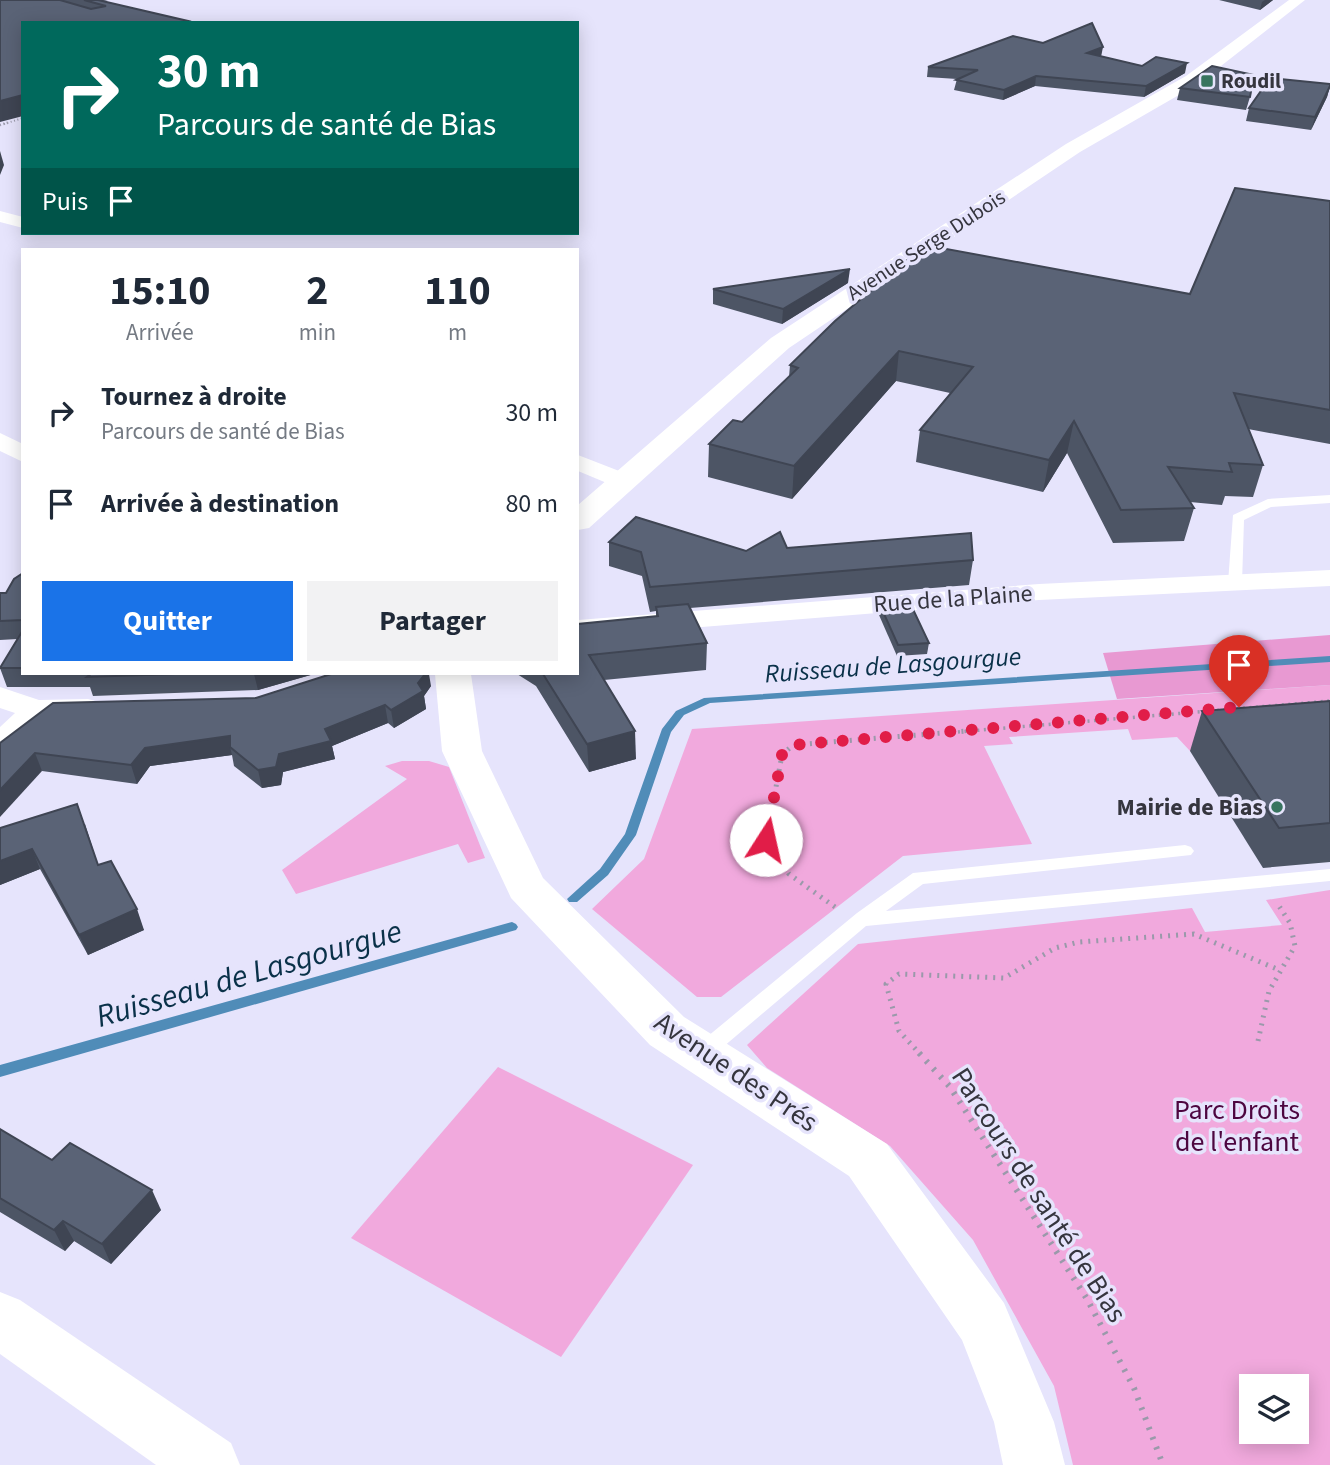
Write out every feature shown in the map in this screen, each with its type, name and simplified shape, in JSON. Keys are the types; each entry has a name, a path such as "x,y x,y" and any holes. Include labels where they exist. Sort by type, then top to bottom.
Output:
{"street":[{"name":"Avenue Serge Dubois","path":"579,520 780,343 1073,148 1192,80 1298,0"},
{"path":"0,216 21,222"},
{"path":"0,440 21,454"},
{"path":"579,462 623,481"},
{"name":"Rue de la Plaine","path":"579,629 1039,592 1330,578"},
{"name":"Avenue des Prés","path":"453,675 462,751 526,887 667,1031 868,1160 984,1323 1024,1422 1034,1465"},
{"path":"0,697 36,710 115,708"},
{"path":"0,745 36,710"},
{"path":"0,1320 209,1465"}],"lane":[{"path":"1235,583 1238,517 1268,503 1330,499"},
{"path":"701,1053 861,920 919,877 1185,851"},
{"path":"861,920 1330,875"}],"path":[{"path":"0,125 21,119"},
{"path":"861,920 824,901 789,874 766,840 782,755 793,745 1330,701"},
{"path":"1258,1041 1266,993 1277,969 1295,946 1290,923 1263,882"},
{"name":"Parcours de santé de Bias","path":"1163,1465 1134,1388 1087,1299 950,1087 899,1031 886,984 899,974 1004,978 1055,947 1194,934 1277,969"}],"green space":[{"path":"1330,685 1330,739 1190,751 1177,737 1132,740 1128,729 1009,737 1013,744 984,746 1032,844 903,856 721,997 697,997 592,909 644,859 692,729"},
{"path":"402,761 429,761 449,767 485,858 468,863 458,844 296,894 282,870 407,779 385,766"},
{"name":"Parc Droits de l'enfant","path":"1330,890 1330,1465 1073,1465 1054,1386 973,1240 890,1146 767,1068 747,1045 858,944 1192,908 1205,932 1282,925 1266,900"},
{"path":"498,1067 693,1165 561,1357 351,1238"}],"shaded area":[{"path":"1330,635 1330,685 1117,699 1103,653"}],"building":[{"path":"0,0 60,0 91,9 106,6 84,0 98,0 188,21 21,21 21,96 0,101"},
{"path":"1092,23 1103,47 1087,53 1142,66 1156,57 1187,63 1146,86 1036,76 1004,90 956,80 978,70 928,67 1013,36 1043,43"},
{"path":"1212,66 1254,75 1250,97 1180,88"},
{"path":"1270,78 1330,86 1315,117 1249,108"},
{"path":"1235,188 1330,201 1330,410 1234,393 1263,465 1229,463 1232,472 1168,467 1194,508 1121,510 1074,421 1049,460 920,430 973,367 899,351 794,466 709,444 733,420 742,422 798,368 790,365 835,321 925,245 1190,294"},
{"path":"850,269 783,309 713,289"},
{"path":"636,517 746,551 780,532 787,548 971,533 973,560 650,587 641,552 609,542"},
{"path":"21,574 21,620 0,621 0,593 6,593 14,579"},
{"path":"910,603 929,643 898,645 880,605"},
{"path":"688,604 707,643 589,655 635,731 587,744 544,675 579,675 579,624 658,616 656,607"},
{"path":"21,633 21,668 0,668"},
{"path":"90,675 146,675 87,677"},
{"path":"328,675 424,675 418,683 423,691 391,710 385,705 325,729 331,741 279,754 276,767 258,770 230,747 230,736 145,748 131,765 35,753 0,790 0,743 53,703 256,698"},
{"path":"1330,701 1330,823 1279,828 1202,711"},
{"path":"77,804 98,865 111,861 137,909 79,935 32,849 0,861 0,828"},
{"path":"0,1129 52,1160 70,1143 152,1190 102,1244 63,1221 54,1230 0,1198"}],"waterway":[{"name":"Ruisseau de Lasgourgue","path":"573,899 604,872 630,835 666,731 680,713 708,700 1330,659"},
{"name":"Ruisseau de Lasgourgue","path":"0,1071 512,927"}],"place":[{"name":"Roudil","path":"1207,81"},
{"name":"Mairie de Bias","path":"1277,807"}],"route":[{"path":"766,840 782,755 793,745 1239,707"}]}
